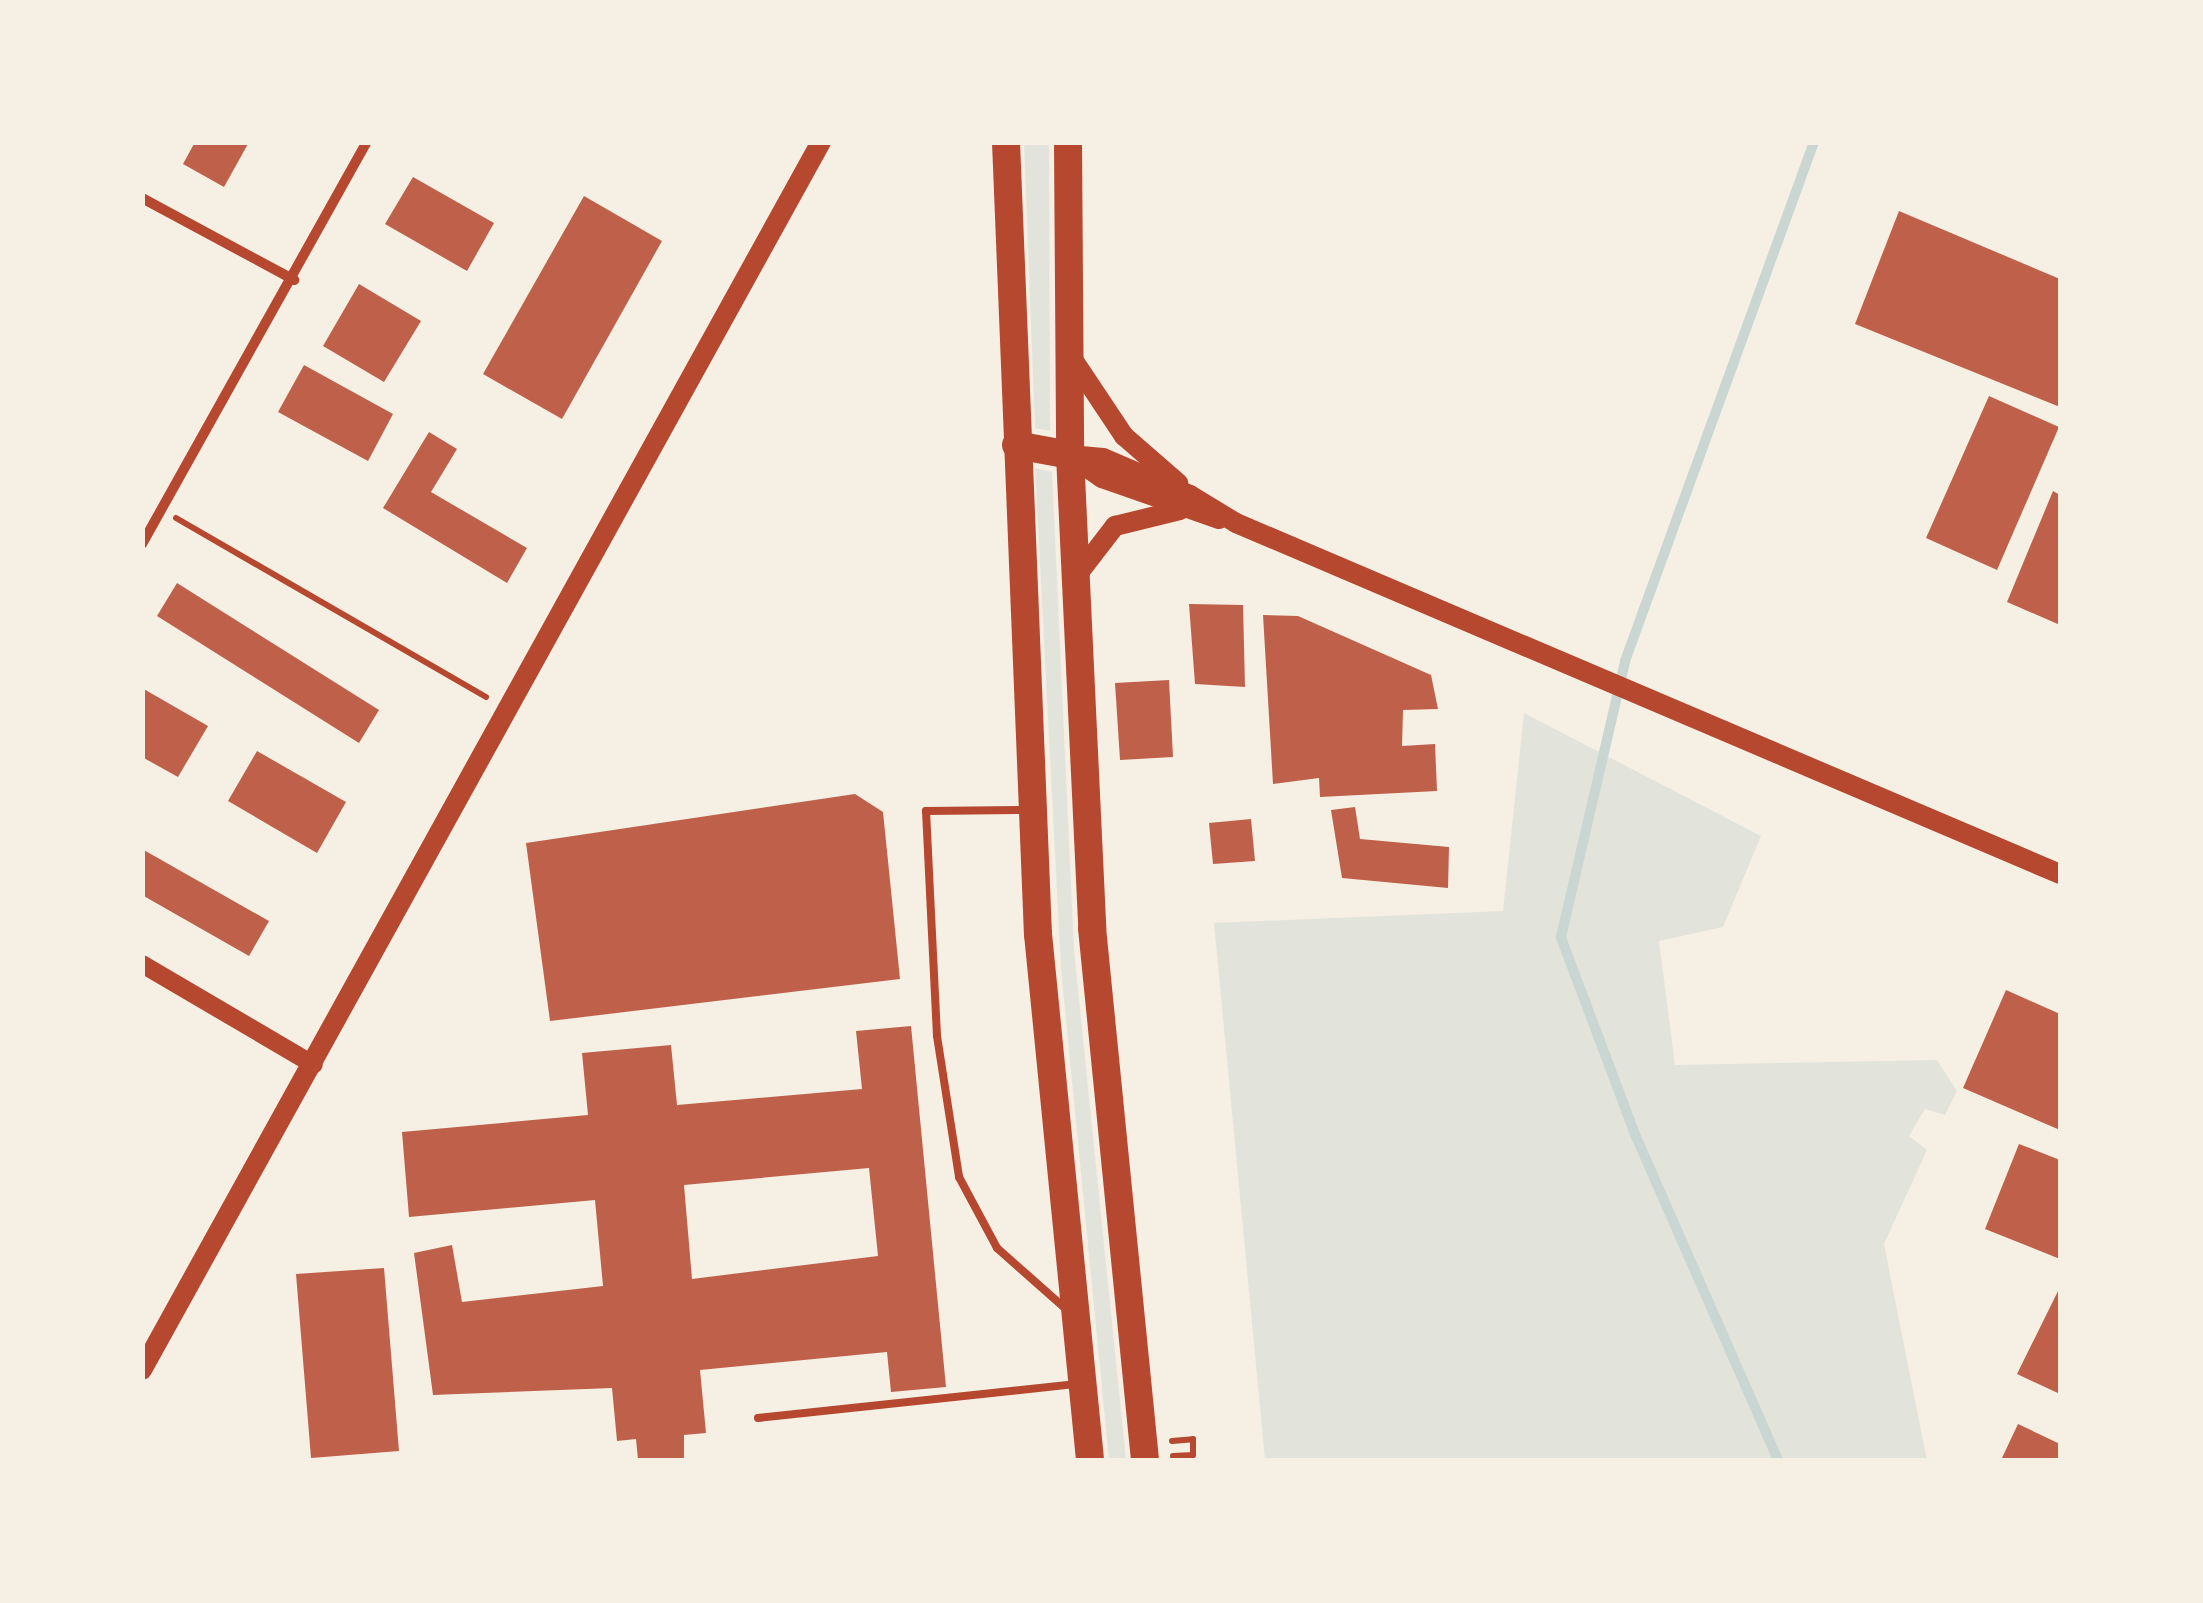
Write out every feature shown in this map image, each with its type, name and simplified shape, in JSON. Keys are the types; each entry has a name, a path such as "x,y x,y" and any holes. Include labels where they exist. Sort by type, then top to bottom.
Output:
{"highway":[{"path":"1006,142 1032,810 1090,1460"},
{"path":"1068,142 1070,455 1092,928 1152,1452"},
{"path":"1016,445 1070,455"}],"main road":[{"path":"143,1367 314,1065 821,142"},
{"path":"1068,350 1092,398 1185,502"},
{"path":"1070,455 1103,458 1185,502 2060,874"},
{"path":"1078,574 1115,526 1185,502"}],"street":[{"path":"142,544 294,280 368,142"},
{"path":"142,198 294,280"},
{"path":"142,964 314,1065"}],"lane":[{"path":"1032,810 926,811 938,1036 959,1176 997,1248 1076,1318"},
{"path":"758,1418 1082,1384"}],"path":[{"path":"162,510 509,710"},
{"path":"1152,1452 1193,1438 1193,1455"}],"shaded area":[{"path":"1024,143 1049,143 1050,431 1035,428"},
{"path":"1035,468 1052,472 1074,950 1126,1460 1109,1460 1061,968"},
{"path":"1524,713 1761,836 1723,927 1659,941 1675,1065 1937,1060 1957,1091 1945,1115 1925,1109 1909,1136 1927,1150 1884,1244 1927,1460 1265,1460 1214,923 1503,911"}],"building":[{"path":"195,142 249,142 224,187 183,164"},
{"path":"413,177 494,223 467,271 385,224"},
{"path":"584,196 662,241 562,419 483,374"},
{"path":"1899,211 2060,279 2060,407 1855,324"},
{"path":"359,284 421,321 384,382 323,346"},
{"path":"304,365 393,414 368,461 278,412"},
{"path":"1989,396 2059,427 1997,570 1926,538"},
{"path":"429,432 457,449 431,492 527,548 507,583 383,508"},
{"path":"2053,491 2060,495 2060,625 2007,602"},
{"path":"177,583 379,710 359,743 157,616"},
{"path":"1189,604 1243,605 1245,687 1195,684"},
{"path":"1263,615 1298,616 1431,675 1438,709 1403,710 1402,746 1435,744 1437,791 1320,797 1319,778 1273,784"},
{"path":"1169,680 1173,757 1120,760 1115,683"},
{"path":"142,688 208,726 178,777 142,757"},
{"path":"257,751 346,802 317,853 228,801"},
{"path":"855,794 883,812 900,979 550,1021 526,843"},
{"path":"1355,807 1360,839 1449,847 1448,888 1342,878 1331,810"},
{"path":"1251,819 1255,861 1213,864 1209,823"},
{"path":"142,849 269,921 249,956 142,895"},
{"path":"2006,990 2060,1014 2060,1130 1963,1088"},
{"path":"911,1026 946,1387 891,1392 887,1352 700,1370 706,1433 684,1435 684,1460 638,1460 636,1439 617,1441 612,1388 433,1395 414,1253 452,1245 462,1302 603,1286 595,1200 409,1217 402,1132 588,1115 582,1053 671,1045 677,1105 862,1089 856,1031","holes":["869,1168 878,1256 692,1279 684,1185"]},
{"path":"2019,1144 2060,1160 2060,1259 1985,1229"},
{"path":"384,1268 399,1451 311,1458 296,1274"},
{"path":"2060,1287 2060,1394 2017,1374"},
{"path":"2018,1424 2060,1444 2060,1460 2001,1460"}],"waterway":[{"path":"1778,1460 1636,1137 1561,937 1625,661 1814,142"}]}
